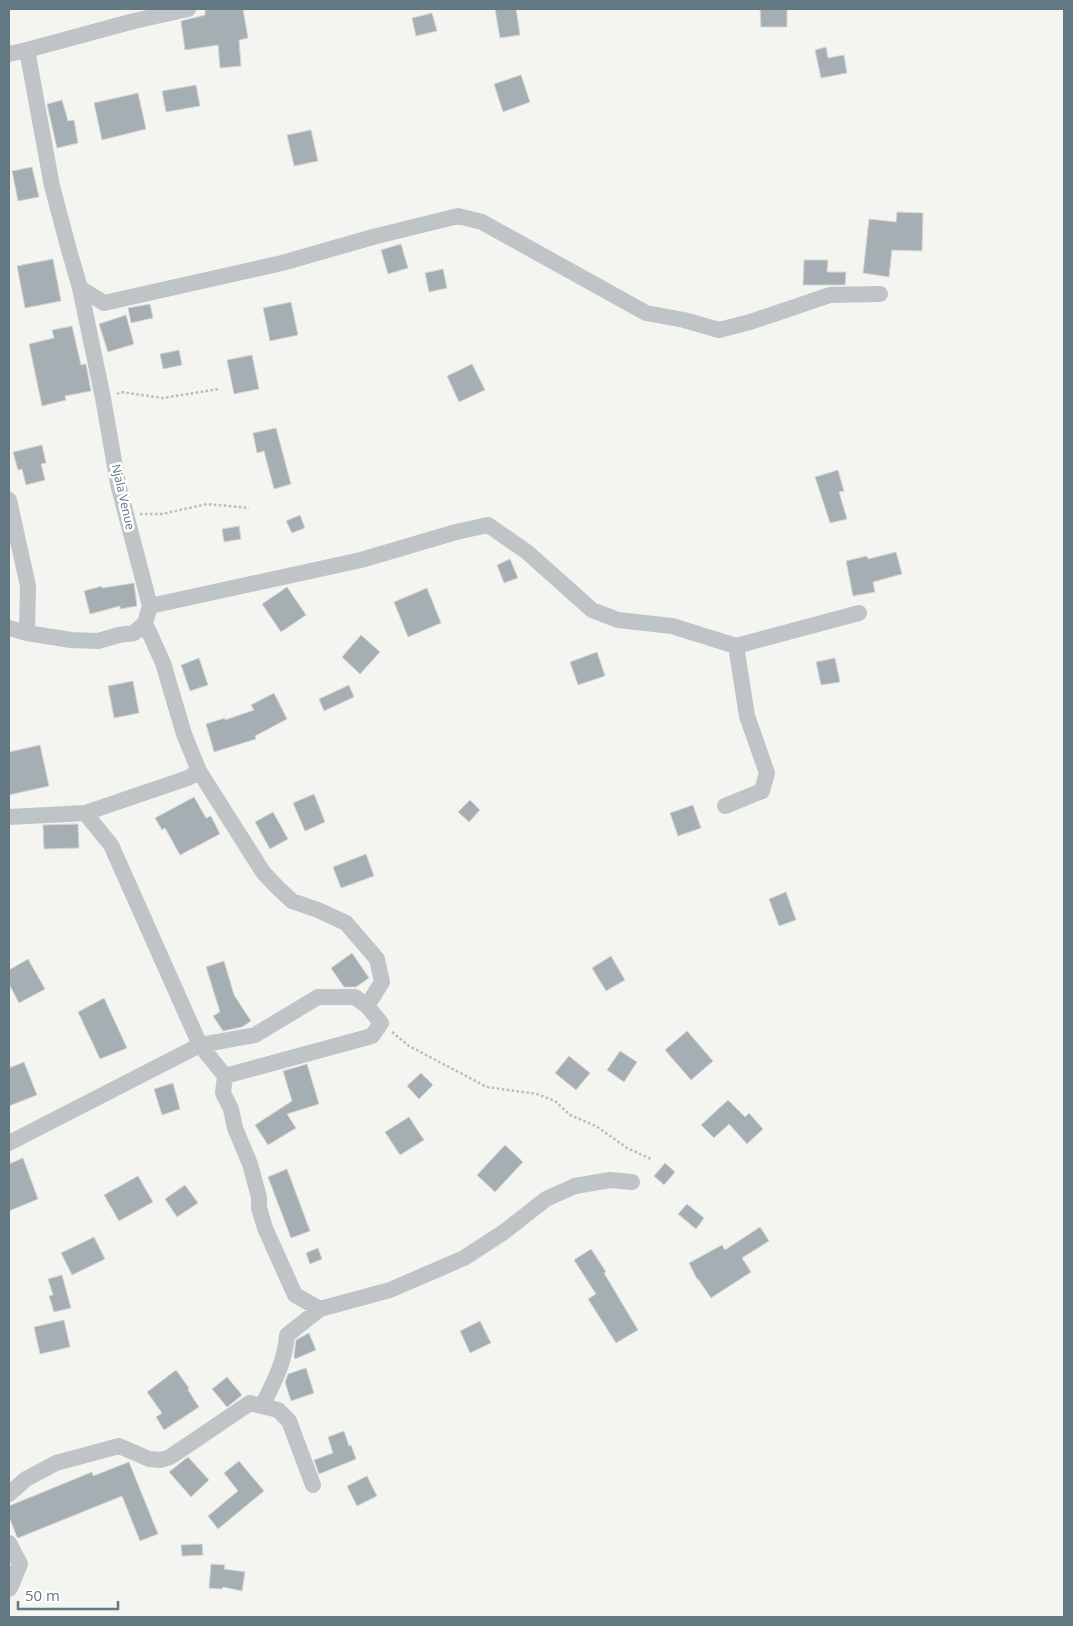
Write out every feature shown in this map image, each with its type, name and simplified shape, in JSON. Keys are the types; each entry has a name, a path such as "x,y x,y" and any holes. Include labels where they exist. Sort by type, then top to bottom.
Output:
{"street":[{"path":"9,54 134,21 188,9"},
{"name":"Njala Venue","path":"27,50 52,186 65,230 68,250 80,288 103,398 118,484 150,606"},
{"path":"80,288 104,302 282,264 364,240 458,216 482,222 646,313 684,320 719,330 750,322 830,295 880,294"},
{"path":"9,500 28,586 27,633"},
{"path":"9,628 71,640 98,641 120,635 134,634 145,623 150,606 361,560 456,532 488,525 527,552 592,610 618,620 672,626 736,646 859,612"},
{"path":"145,623 163,664 184,734 199,771 263,872 276,888 292,901 346,923 377,959 382,982 367,1006"},
{"path":"725,806 762,790 767,774 747,716 736,646"},
{"path":"9,817 85,813 188,778 199,771"},
{"path":"85,813 111,845 200,1045 225,1076 223,1093 250,1164 265,1228 295,1295 320,1309"},
{"path":"9,1143 200,1045 254,1035 318,997 355,997 367,1006 381,1023 372,1036 225,1076"},
{"path":"262,1406 285,1354 287,1335 320,1309 390,1290 464,1258 504,1232 546,1199 575,1186 610,1180 632,1182"},
{"path":"9,1494 26,1478 56,1463 119,1446 150,1460 161,1460 199,1438 250,1403 278,1410 289,1421 313,1485"},
{"path":"9,1543 20,1564 10,1588"}],"path":[{"path":"103,398 121,392 163,398 219,389"},
{"path":"126,513 162,514 206,504 249,508"},
{"path":"381,1023 409,1046 487,1087 537,1094 555,1101 570,1115 596,1126 627,1148 651,1159"}],"building":[{"path":"243,9 248,38 239,40 241,66 220,68 218,45 185,50 181,21 205,15 205,10"},
{"path":"495,9 516,9 520,35 500,38"},
{"path":"760,9 787,9 787,27 761,27"},
{"path":"432,13 437,31 416,36 412,18"},
{"path":"826,47 828,58 844,55 847,73 821,78 815,50"},
{"path":"521,75 530,102 503,112 494,84"},
{"path":"196,85 200,106 166,112 162,91"},
{"path":"138,93 146,129 102,140 94,103"},
{"path":"62,100 68,121 74,120 78,143 57,148 47,104"},
{"path":"311,130 318,161 294,166 287,135"},
{"path":"32,167 39,197 18,201 12,171"},
{"path":"897,212 923,213 922,251 892,250 889,277 863,273 869,219 896,222"},
{"path":"401,244 408,268 388,274 381,250"},
{"path":"53,259 61,301 25,308 17,266"},
{"path":"804,260 828,260 827,272 846,272 845,285 803,285"},
{"path":"443,269 447,288 429,292 425,273"},
{"path":"291,302 298,335 270,341 263,308"},
{"path":"150,304 153,318 131,323 128,308"},
{"path":"126,315 134,344 108,352 99,324"},
{"path":"72,326 81,365 86,364 91,391 65,396 66,400 42,406 29,344 54,338 52,330"},
{"path":"179,350 182,365 163,369 160,354"},
{"path":"252,355 259,389 234,394 227,360"},
{"path":"472,364 485,390 459,402 447,376"},
{"path":"276,428 291,484 274,489 264,451 257,453 253,433"},
{"path":"42,445 46,463 41,464 45,480 26,485 22,469 18,470 13,452"},
{"path":"838,470 844,491 839,492 847,519 830,523 815,477"},
{"path":"300,515 305,528 292,533 286,521"},
{"path":"239,526 241,539 224,542 222,529"},
{"path":"896,552 902,574 873,582 875,592 853,596 846,561 867,556 868,559"},
{"path":"510,559 518,578 504,583 497,565"},
{"path":"134,583 137,606 120,609 120,606 90,614 84,591 102,586 102,588"},
{"path":"287,587 306,615 281,632 262,604"},
{"path":"427,588 441,623 408,637 394,602"},
{"path":"361,635 380,652 360,674 342,657"},
{"path":"597,652 605,676 578,685 570,662"},
{"path":"199,658 208,685 190,691 181,665"},
{"path":"835,658 840,682 821,685 816,662"},
{"path":"133,681 139,713 114,718 108,686"},
{"path":"349,685 354,697 324,711 319,699"},
{"path":"274,693 287,719 255,736 256,739 214,752 206,724 254,710 251,705"},
{"path":"40,745 49,786 9,795 9,752"},
{"path":"314,794 325,822 305,831 293,803"},
{"path":"194,797 206,818 211,816 220,834 180,855 165,828 162,830 155,818"},
{"path":"470,800 480,810 469,822 458,812"},
{"path":"693,805 701,828 678,836 670,813"},
{"path":"273,812 288,839 270,849 255,822"},
{"path":"78,824 79,848 44,849 43,825"},
{"path":"366,854 374,876 341,888 333,867"},
{"path":"786,892 796,920 779,926 769,899"},
{"path":"352,953 369,978 356,987 344,987 331,968"},
{"path":"611,956 625,980 606,991 592,968"},
{"path":"28,959 45,989 19,1003 9,984 9,970"},
{"path":"224,961 234,995 251,1021 242,1027 223,1031 213,1016 220,1012 206,967"},
{"path":"104,998 127,1048 100,1059 78,1012"},
{"path":"687,1031 713,1061 691,1080 665,1050"},
{"path":"620,1051 637,1062 624,1082 607,1070"},
{"path":"569,1056 590,1073 576,1090 555,1073"},
{"path":"24,1062 37,1095 9,1106 9,1068"},
{"path":"307,1064 319,1104 287,1114 296,1128 268,1145 255,1125 292,1101 283,1071"},
{"path":"421,1073 433,1085 419,1099 407,1086"},
{"path":"173,1083 180,1109 162,1115 154,1089"},
{"path":"728,1100 745,1117 749,1113 763,1129 747,1144 729,1124 714,1138 701,1125"},
{"path":"409,1117 424,1140 400,1155 385,1132"},
{"path":"505,1145 523,1162 495,1192 477,1175"},
{"path":"23,1158 38,1199 9,1211 9,1164"},
{"path":"665,1163 675,1172 664,1185 654,1176"},
{"path":"287,1169 310,1231 291,1238 268,1177"},
{"path":"138,1176 153,1202 119,1221 104,1195"},
{"path":"185,1185 198,1203 177,1217 165,1199"},
{"path":"687,1204 704,1218 696,1229 678,1214"},
{"path":"760,1227 769,1241 742,1258 751,1272 711,1298 697,1279 689,1263 722,1245 725,1250"},
{"path":"94,1237 105,1259 72,1275 61,1253"},
{"path":"318,1248 322,1259 310,1264 306,1253"},
{"path":"591,1249 638,1330 616,1343 588,1299 596,1294 574,1260"},
{"path":"62,1275 71,1308 54,1312 49,1296 53,1295 48,1279"},
{"path":"64,1320 70,1347 40,1354 34,1327"},
{"path":"480,1321 491,1343 470,1353 460,1331"},
{"path":"309,1333 316,1350 295,1359 296,1340"},
{"path":"306,1368 314,1393 291,1401 285,1382 288,1374"},
{"path":"176,1370 189,1388 188,1390 199,1407 164,1430 156,1417 162,1413 147,1392"},
{"path":"227,1377 242,1395 227,1407 212,1389"},
{"path":"344,1431 356,1459 319,1474 314,1460 333,1453 328,1437"},
{"path":"188,1457 209,1480 191,1497 169,1472"},
{"path":"239,1461 264,1491 218,1529 208,1516 238,1491 224,1473"},
{"path":"129,1462 158,1534 140,1541 122,1496 17,1537 9,1517 9,1506 92,1472 93,1476"},
{"path":"367,1476 377,1496 357,1506 347,1486"},
{"path":"202,1544 203,1555 182,1556 181,1545"},
{"path":"211,1564 225,1565 224,1569 245,1572 242,1591 223,1587 222,1589 209,1588"}]}
